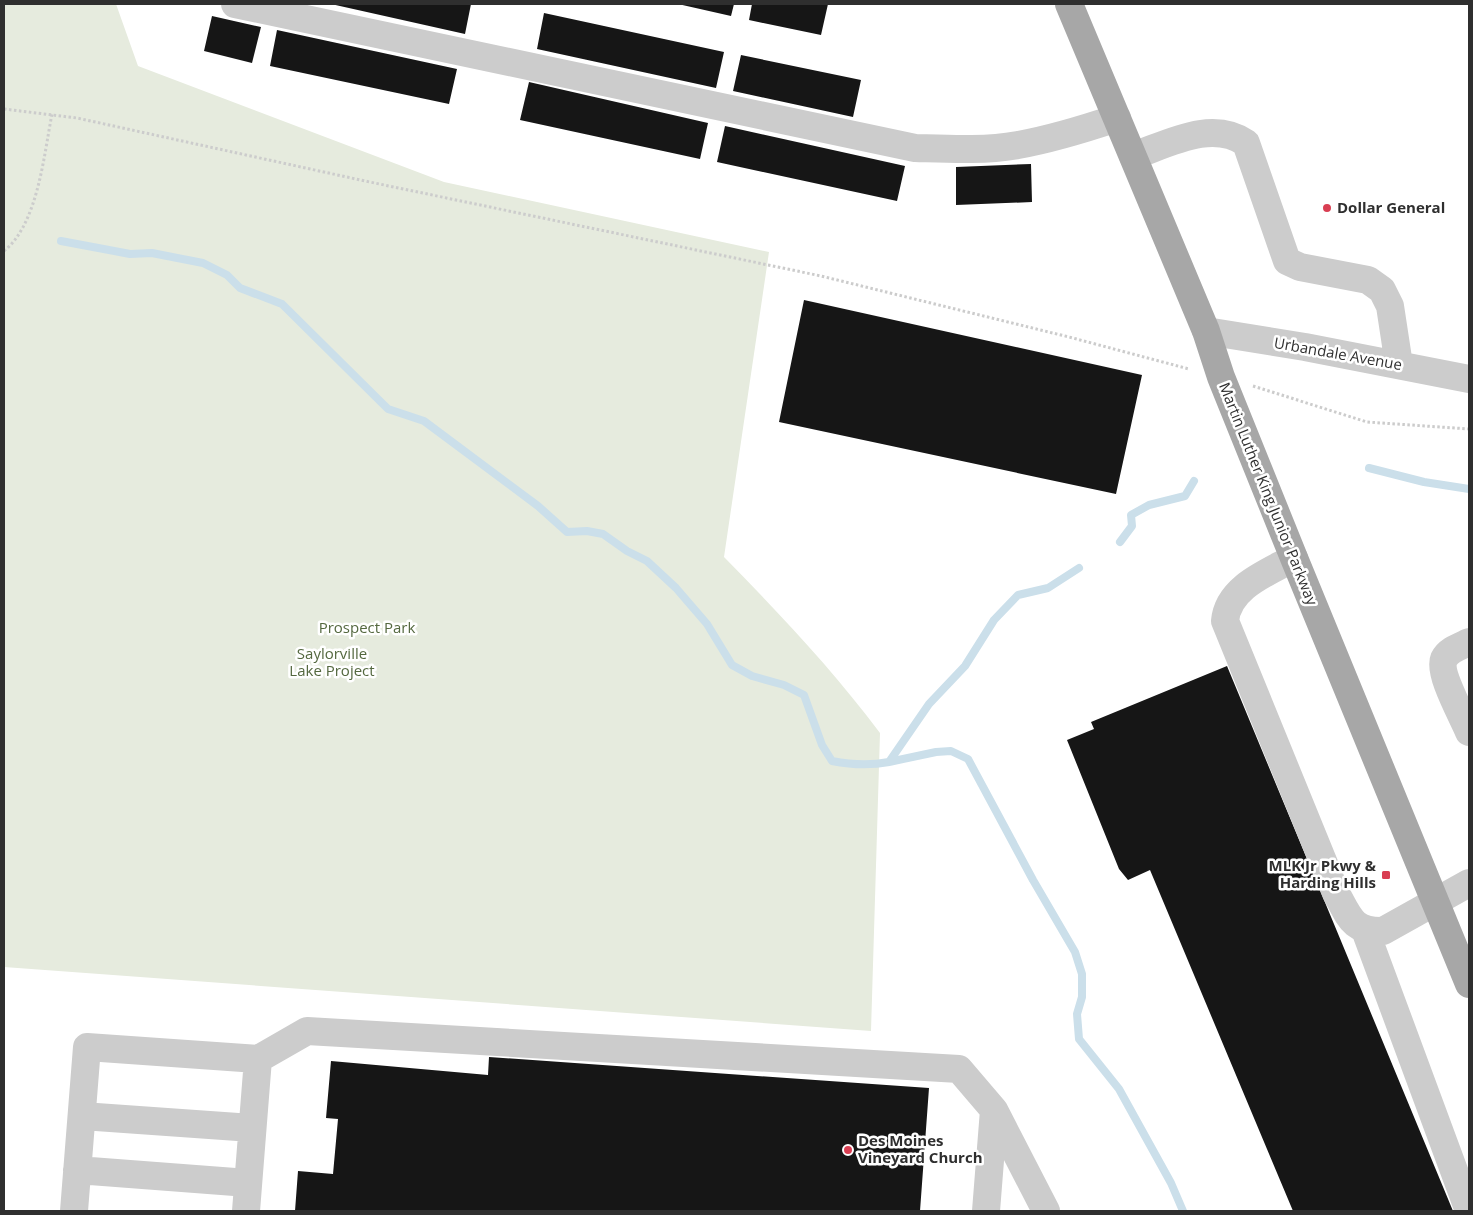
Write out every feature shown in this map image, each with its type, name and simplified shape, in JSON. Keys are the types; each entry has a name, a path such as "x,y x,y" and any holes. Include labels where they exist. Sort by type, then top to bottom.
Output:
{"main road":[{"name":"Martin Luther King Junior Parkway","path":"1069,4 1206,331 1221,377 1469,984"}],"street":[{"path":"235,4 915,148 965,150 1016,145 1061,136 1117,118"},
{"path":"1133,156 1198,134 1219,132 1234,135 1246,143 1287,261 1300,267 1368,280 1382,290 1390,306 1399,365"},
{"name":"Urbandale Avenue","path":"1206,331 1469,379"},
{"path":"1294,558 1248,584 1233,597 1226,608 1225,621 1336,893 1354,924 1365,930 1382,931 1469,883"},
{"path":"1469,642 1453,650 1444,659 1443,672 1469,732"},
{"path":"1365,930 1469,1211"},
{"path":"74,1211 87,1047 258,1059 307,1031 833,1064 959,1069 994,1110 1046,1211"},
{"path":"246,1211 258,1059"},
{"path":"986,1211 994,1110"},
{"path":"82,1116 252,1128"},
{"path":"78,1170 248,1184"}],"path":[{"path":"4,109 52,114 821,276 1070,336 1288,395 1367,422 1469,429"},
{"path":"4,251 24,225 31,206 52,114"}],"green space":[{"name":"Prospect Park","path":"4,4 116,4 138,66 444,182 769,252 724,557 805,642 880,733 871,1031 4,967"}],"building":[{"path":"331,4 471,4 465,34"},
{"path":"678,4 734,4 731,16"},
{"path":"752,4 828,4 821,35 749,20"},
{"path":"544,13 724,52 716,88 537,49"},
{"path":"212,16 261,27 252,63 204,51"},
{"path":"277,30 457,69 449,104 270,66"},
{"path":"741,55 861,80 853,117 733,91"},
{"path":"529,82 708,123 700,159 520,120"},
{"path":"725,126 905,166 897,201 717,162"},
{"path":"1031,164 1032,202 956,205 956,167"},
{"path":"804,300 1142,375 1116,494 779,422"},
{"path":"1227,666 1453,1211 1293,1211 1150,870 1128,880 1119,869 1067,740 1094,729 1091,722"},
{"path":"489,1057 929,1088 920,1211 295,1211 298,1171 333,1174 338,1119 326,1118 331,1061 488,1075"}],"waterway":[{"path":"61,241 130,254 152,253 203,263 227,275 240,288 282,304 388,409 424,421 538,506 567,532 587,531 603,534 627,551 647,561 676,588 707,624 732,665 752,676 784,685 804,695 822,745 832,761 860,764 889,762 929,704 965,666 994,620 1018,595 1048,588 1079,568"},
{"path":"1369,468 1424,482 1469,489"},
{"path":"1120,542 1132,526 1131,515 1149,505 1185,496 1194,481"},
{"path":"889,762 936,752 951,751 968,759 1033,880 1075,952 1082,974 1082,997 1077,1014 1079,1039 1119,1089 1171,1183 1183,1211"}],"place":[{"name":"Dollar General","path":"1327,208"},
{"name":"MLK Jr Pkwy & Harding Hills","path":"1386,875"},
{"name":"Des Moines Vineyard Church","path":"848,1150"}],"park label":[{"name":"Saylorville Lake Project","path":"332,662"}]}
